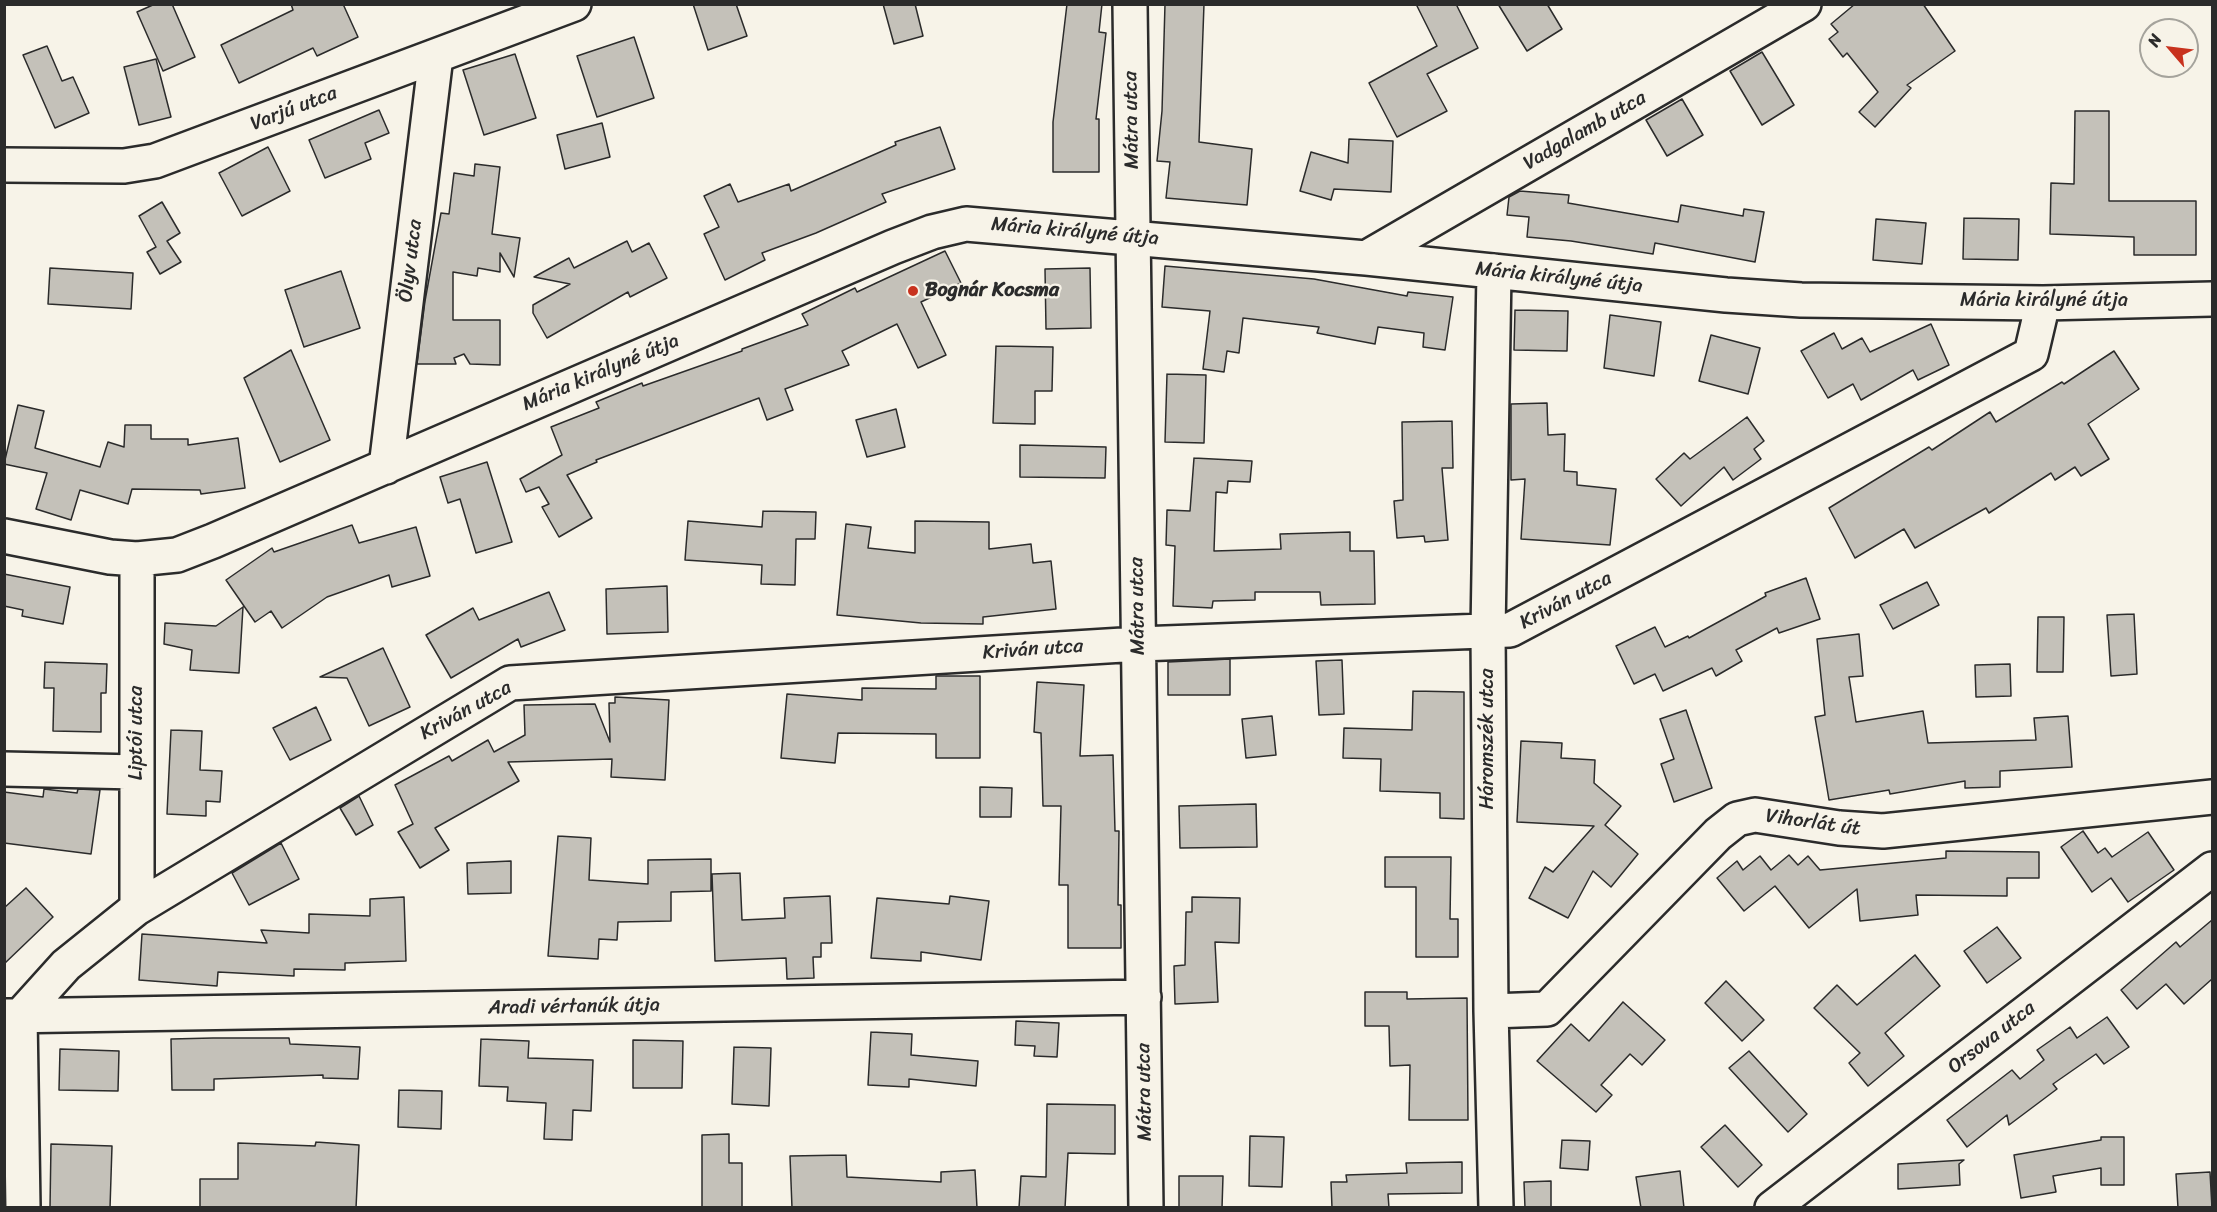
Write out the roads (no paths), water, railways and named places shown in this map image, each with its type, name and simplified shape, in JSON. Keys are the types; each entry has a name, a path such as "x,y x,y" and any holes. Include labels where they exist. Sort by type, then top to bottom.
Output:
{"street":[{"name":"Varjú utca","path":"4,165 145,164 574,4"},
{"name":"Mátra utca","path":"1130,4 1146,1208"},
{"name":"Vadgalamb utca","path":"1366,258 1804,4"},
{"name":"Ölyv utca","path":"386,467 436,56"},
{"name":"Mária királyné útja","path":"4,536 137,559 177,555 213,542 932,232 966,224 992,224 1366,258 1726,295 1801,300 2043,303 2212,299"},
{"name":"Háromszék utca","path":"1494,271 1488,632 1491,1011 1496,1208"},
{"name":"Kriván utca","path":"12,1016 66,965 137,908 510,683 1139,644 1510,630 2031,354 2043,303"},
{"name":"Liptói utca","path":"137,559 137,908"},
{"path":"4,770 137,772"},
{"name":"Vihorlát út","path":"1491,1011 1546,1009 1718,834 1737,819 1755,815 1839,828 1883,831 2212,797"},
{"name":"Orsova utca","path":"1772,1208 2212,869"},
{"name":"Aradi vértanúk útja","path":"12,1016 1144,997"},
{"path":"12,1016 22,1208"}],"place":[{"name":"Bognár Kocsma","path":"913,291"}]}
